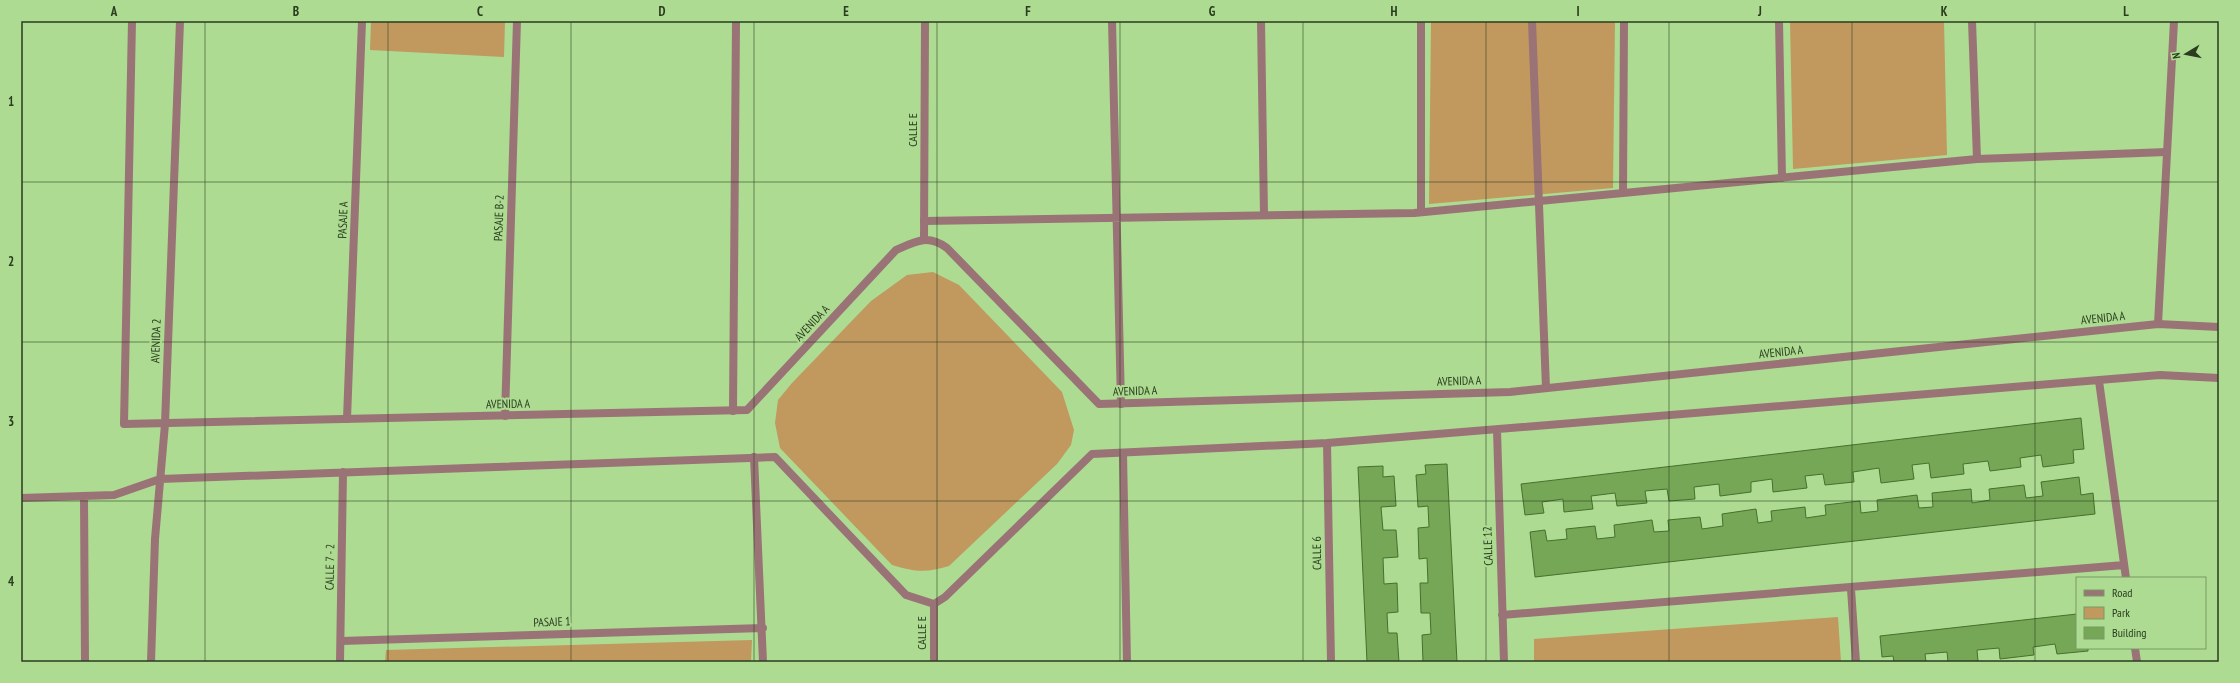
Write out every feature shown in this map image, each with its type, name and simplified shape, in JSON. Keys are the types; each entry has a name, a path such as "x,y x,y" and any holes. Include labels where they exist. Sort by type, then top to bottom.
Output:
{"street":[{"name":"AVENIDA A","path":"132,21 124,424 747,410 896,250 912,242 924,240 937,240 947,248 1099,404 1510,392 2158,324 2219,327"},
{"name":"AVENIDA 2","path":"151,662 155,539 165,424 180,21"},
{"name":"PASAJE A","path":"347,420 362,21"},
{"name":"PASAJE B-2","path":"505,416 517,21"},
{"path":"733,411 736,21"},
{"name":"CALLE E","path":"924,240 925,21"},
{"path":"1112,21 1121,404"},
{"path":"1260,21 1264,215"},
{"path":"1421,21 1421,212"},
{"path":"1532,21 1546,388"},
{"path":"1623,193 1624,21"},
{"path":"1779,21 1782,178"},
{"path":"1972,21 1977,159"},
{"path":"2158,324 2174,21"},
{"path":"924,220 1421,212 1977,159 2167,152"},
{"path":"21,498 114,494 160,479 775,457 906,595 934,604 945,597 1092,454 1327,444 2160,376 2219,378"},
{"path":"2099,381 2126,577"},
{"name":"CALLE 12","path":"1497,430 1504,662"},
{"name":"CALLE 6","path":"1327,444 1331,662"},
{"path":"1123,453 1127,662"},
{"path":"754,458 763,628 763,662"},
{"name":"CALLE 7 - 2","path":"340,662 343,472"},
{"path":"84,496 85,662"},
{"path":"1502,616 1850,589 2124,565"},
{"path":"1850,589 1856,662"},
{"name":"CALLE E","path":"934,604 934,662"},
{"name":"PASAJE 1","path":"341,641 763,628"},
{"path":"2135,649 2137,662"}],"green space":[{"path":"371,21 505,21 504,57 370,50"},
{"path":"1431,21 1615,21 1613,188 1429,204"},
{"path":"1790,21 1944,21 1947,155 1793,169"},
{"path":"933,272 959,285 1062,392 1074,430 1071,445 1057,464 949,566 934,570 921,571 892,565 780,448 775,423 778,400 792,383 871,301 907,275"},
{"path":"1838,617 1841,662 1534,662 1534,639"},
{"path":"752,640 751,662 385,662 386,650"}],"building":[{"path":"2081,418 2084,449 2073,450 2074,463 2043,467 2041,455 2020,458 2021,467 1990,471 1988,461 1963,464 1964,474 1931,478 1929,463 1912,465 1914,479 1881,483 1879,468 1853,472 1854,482 1825,485 1823,474 1805,476 1807,488 1773,492 1772,479 1751,482 1751,492 1720,496 1719,484 1694,487 1695,499 1669,501 1667,489 1645,491 1647,503 1617,506 1615,493 1591,496 1593,509 1564,512 1563,499 1542,502 1544,513 1525,515 1521,484"},
{"path":"1447,464 1457,662 1423,662 1422,635 1431,634 1430,613 1421,613 1420,583 1428,583 1427,558 1419,559 1418,528 1429,527 1428,506 1418,507 1416,475 1426,474 1425,465"},
{"path":"1383,466 1383,477 1394,476 1396,506 1381,507 1383,530 1396,530 1398,557 1383,558 1384,584 1397,583 1398,612 1387,613 1388,633 1397,633 1399,662 1367,662 1358,467"},
{"path":"2079,477 2081,495 2093,493 2095,514 1535,577 1530,532 1545,530 1547,541 1567,539 1566,529 1595,526 1597,539 1615,537 1614,525 1652,520 1654,532 1669,531 1668,520 1700,517 1702,529 1723,526 1722,514 1756,509 1758,523 1772,521 1771,511 1805,507 1806,518 1826,515 1825,505 1860,501 1861,513 1878,511 1877,500 1917,495 1919,508 1933,507 1932,493 1971,489 1972,503 1990,500 1989,489 2024,485 2026,498 2043,496 2041,482"},
{"path":"2076,614 2076,649 2088,649 2088,651 2057,654 2055,644 2033,647 2034,655 2000,659 1999,648 1977,650 1978,661 1948,662 1947,652 1925,654 1926,662 1894,662 1893,656 1882,657 1880,636"}]}
